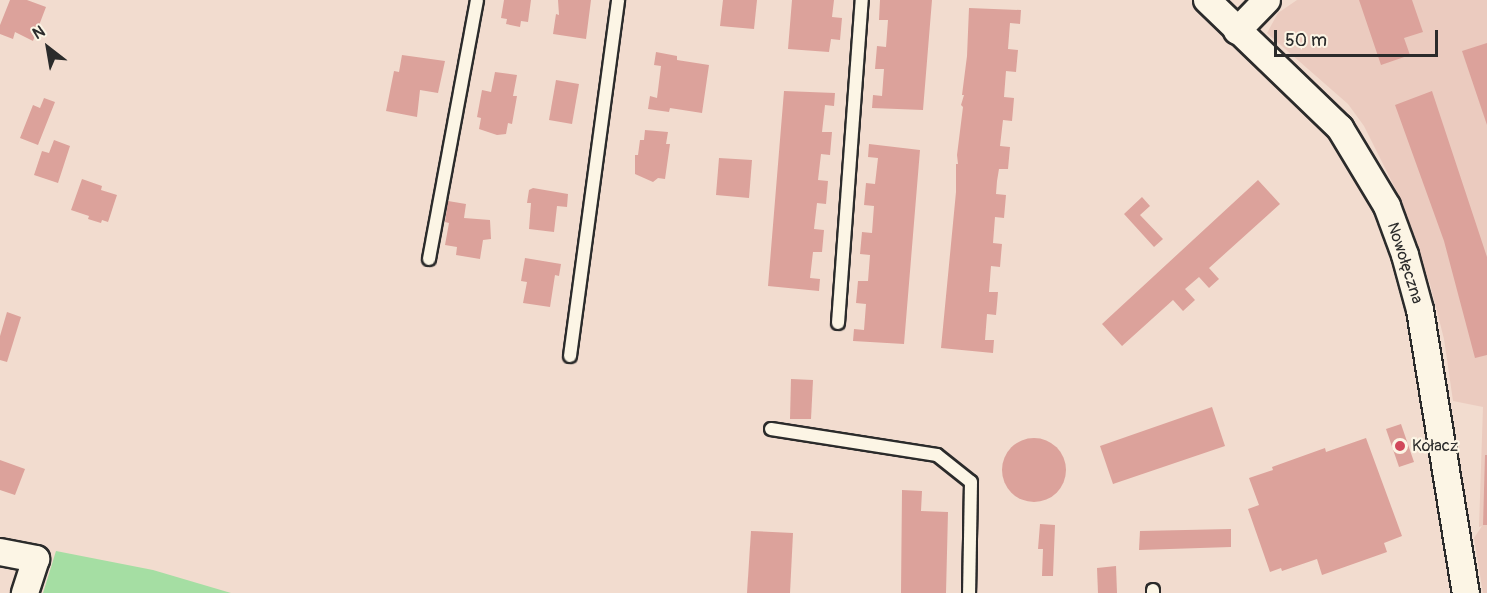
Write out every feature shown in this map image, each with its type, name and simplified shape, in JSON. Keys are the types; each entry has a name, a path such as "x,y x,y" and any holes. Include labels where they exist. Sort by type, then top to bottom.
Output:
{"street":[{"name":"Nowołęczna","path":"1207,0 1340,128 1387,206 1406,255 1420,310 1466,593"},
{"path":"1237,31 1267,0"},
{"path":"0,552 36,559 25,593"}],"lane":[{"path":"429,259 477,0"},
{"path":"570,356 618,0"},
{"path":"838,322 862,0"},
{"path":"771,429 937,455 971,482 969,593"}],"shaded area":[{"path":"1297,0 1487,0 1487,593 1483,593 1474,538 1482,526 1479,527 1483,407 1453,401 1444,339 1430,284 1396,190 1364,126 1348,104 1267,33 1278,13"}],"green space":[{"path":"56,551 153,570 231,593 43,593"}],"building":[{"path":"10,0 27,0 46,7 33,41 15,32 13,39 0,34 0,25"},
{"path":"504,0 531,0 528,22 521,21 520,27 506,24 507,19 501,18"},
{"path":"558,0 591,0 586,39 553,34 556,14 559,15"},
{"path":"723,0 757,0 754,29 720,26"},
{"path":"792,0 834,0 832,17 842,18 840,40 831,39 829,52 788,49"},
{"path":"880,0 932,0 923,110 872,108 873,95 882,96 884,69 875,69 877,46 886,47 888,20 879,20"},
{"path":"1359,0 1412,0 1423,32 1404,38 1410,55 1381,65"},
{"path":"969,8 1021,10 1020,24 1010,23 1008,49 1018,50 1016,72 1006,71 1004,97 1014,98 1012,121 1003,120 1000,146 1010,147 1008,169 999,169 997,181 996,194 1006,195 1004,218 995,217 993,243 1002,244 1000,267 991,266 989,292 998,292 996,315 987,314 985,340 994,340 993,353 941,348 963,107 961,105 964,95 962,95 967,56"},
{"path":"1487,43 1487,125 1462,51"},
{"path":"656,52 677,56 677,60 709,65 702,113 670,108 669,112 648,109 650,96 657,98 661,66 654,65"},
{"path":"402,55 445,61 438,93 420,90 417,117 386,111 394,71 399,72"},
{"path":"495,72 517,75 513,96 517,96 512,124 508,123 506,134 497,135 479,129 481,118 477,117 482,90 491,92"},
{"path":"556,80 579,84 572,124 549,120"},
{"path":"784,91 835,93 834,106 825,105 822,132 832,132 830,155 821,154 818,180 828,181 826,204 817,203 814,229 824,230 822,252 813,252 810,278 820,279 819,291 768,286"},
{"path":"1432,91 1487,257 1487,355 1475,358 1444,241 1395,105"},
{"path":"44,98 55,102 38,145 20,138 33,105 40,108"},
{"path":"645,130 668,132 666,144 670,144 665,179 658,178 653,182 635,174 635,155 638,155 640,140 644,140"},
{"path":"54,140 70,146 58,183 34,175 42,151 49,153"},
{"path":"869,144 920,150 904,344 853,341 854,329 864,330 866,304 856,303 858,281 868,281 870,255 860,254 862,232 872,233 874,206 864,205 866,183 875,184 878,158 868,157"},
{"path":"719,158 752,160 749,198 716,195"},
{"path":"82,179 102,186 101,190 117,195 108,222 102,220 101,223 88,219 89,216 71,210"},
{"path":"1258,180 1280,204 1209,268 1219,279 1209,288 1199,277 1185,289 1195,300 1183,311 1173,300 1122,346 1102,324"},
{"path":"533,188 568,194 567,207 557,206 554,232 529,229 531,203 527,203 529,190"},
{"path":"1142,197 1150,206 1140,215 1163,239 1154,247 1124,214"},
{"path":"448,201 466,204 464,218 490,220 491,239 483,240 480,259 456,255 457,247 445,245 449,223 445,222"},
{"path":"525,258 561,264 559,276 555,275 550,307 523,303 527,282 521,281"},
{"path":"7,312 21,317 7,362 0,360 0,336"},
{"path":"791,379 813,380 811,419 790,419"},
{"path":"1212,407 1225,446 1113,484 1100,446"},
{"name":"Kołacz","path":"1401,424 1414,462 1399,467 1386,429"},
{"path":"1034,438 1052,444 1060,452 1066,470 1060,488 1052,496 1034,502 1016,496 1008,488 1002,470 1008,452 1016,444"},
{"path":"1366,438 1402,536 1384,543 1387,552 1322,575 1317,559 1282,571 1281,568 1270,572 1248,509 1259,505 1249,478 1325,448 1326,452"},
{"path":"1485,455 1487,455 1487,525 1483,525"},
{"path":"0,460 25,469 15,495 0,490"},
{"path":"902,490 922,491 921,511 948,512 946,593 901,593"},
{"path":"1040,524 1055,525 1053,576 1042,576 1043,549 1038,549"},
{"path":"1231,529 1231,547 1139,550 1140,531"},
{"path":"751,531 793,533 790,593 747,593"},
{"path":"1116,566 1117,593 1098,593 1097,568"}],"place":[{"name":"Kołacz","path":"1400,446"}]}
